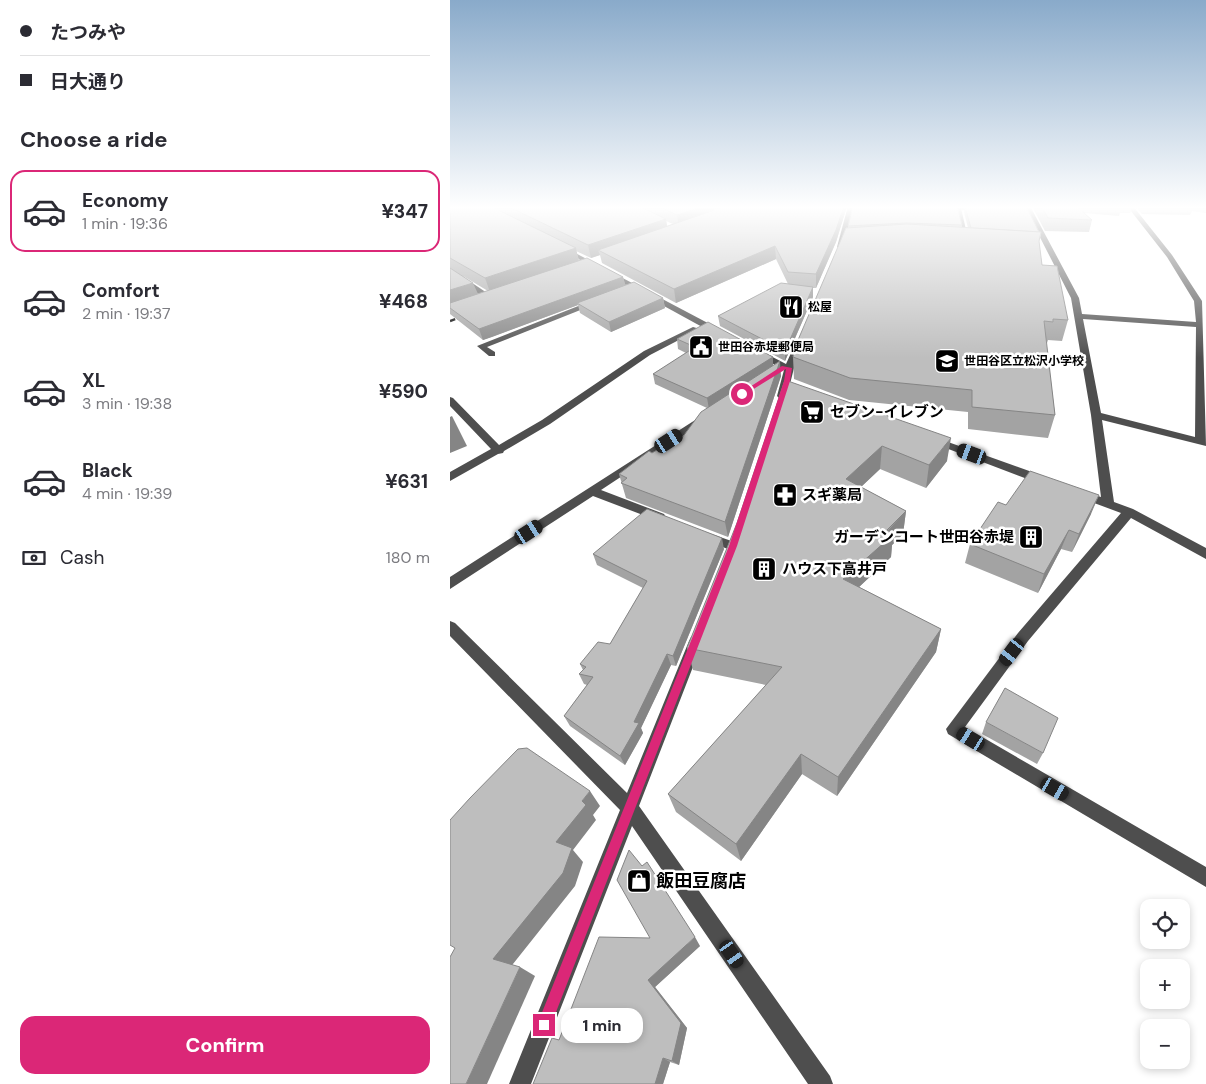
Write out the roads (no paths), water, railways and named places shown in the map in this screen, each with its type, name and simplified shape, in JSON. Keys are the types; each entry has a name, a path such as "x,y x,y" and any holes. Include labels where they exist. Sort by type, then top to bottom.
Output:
{"street":[{"path":"579,257 728,338"},
{"path":"834,260 836,257"},
{"path":"1050,257 1075,298 1080,316 1108,504"},
{"path":"1096,415 1203,442 1198,301 1170,257"},
{"path":"581,265 599,259"},
{"path":"450,272 485,298 498,294"},
{"path":"627,290 636,287"},
{"path":"492,354 480,346 601,300"},
{"path":"1080,316 1200,325"},
{"path":"450,477 546,422 647,353 704,325"},
{"path":"769,377 787,367 803,334"},
{"path":"751,350 787,367 792,383 778,409"},
{"path":"450,400 498,451"},
{"path":"450,584 715,411"},
{"path":"920,434 1054,484"},
{"path":"592,491 672,522"},
{"path":"1072,491 1128,512 1206,554"},
{"path":"1128,512 1023,637 954,729 1206,878"},
{"path":"698,532 733,546"},
{"path":"450,627 630,808 822,1084"},
{"path":"520,1084 701,627"}],"railway":[{"path":"450,321 470,314"}],"place":[{"name":"松屋","path":"791,307"},
{"name":"世田谷赤堤郵便局","path":"701,347"},
{"name":"世田谷区立松沢小学校","path":"947,361"},
{"name":"セブン-イレブン","path":"812,412"},
{"name":"スギ薬局","path":"785,495"},
{"name":"ガーデンコート世田谷赤堤","path":"1031,537"},
{"name":"ハウス下高井戸","path":"764,569"},
{"name":"飯田豆腐店","path":"639,881"}]}
